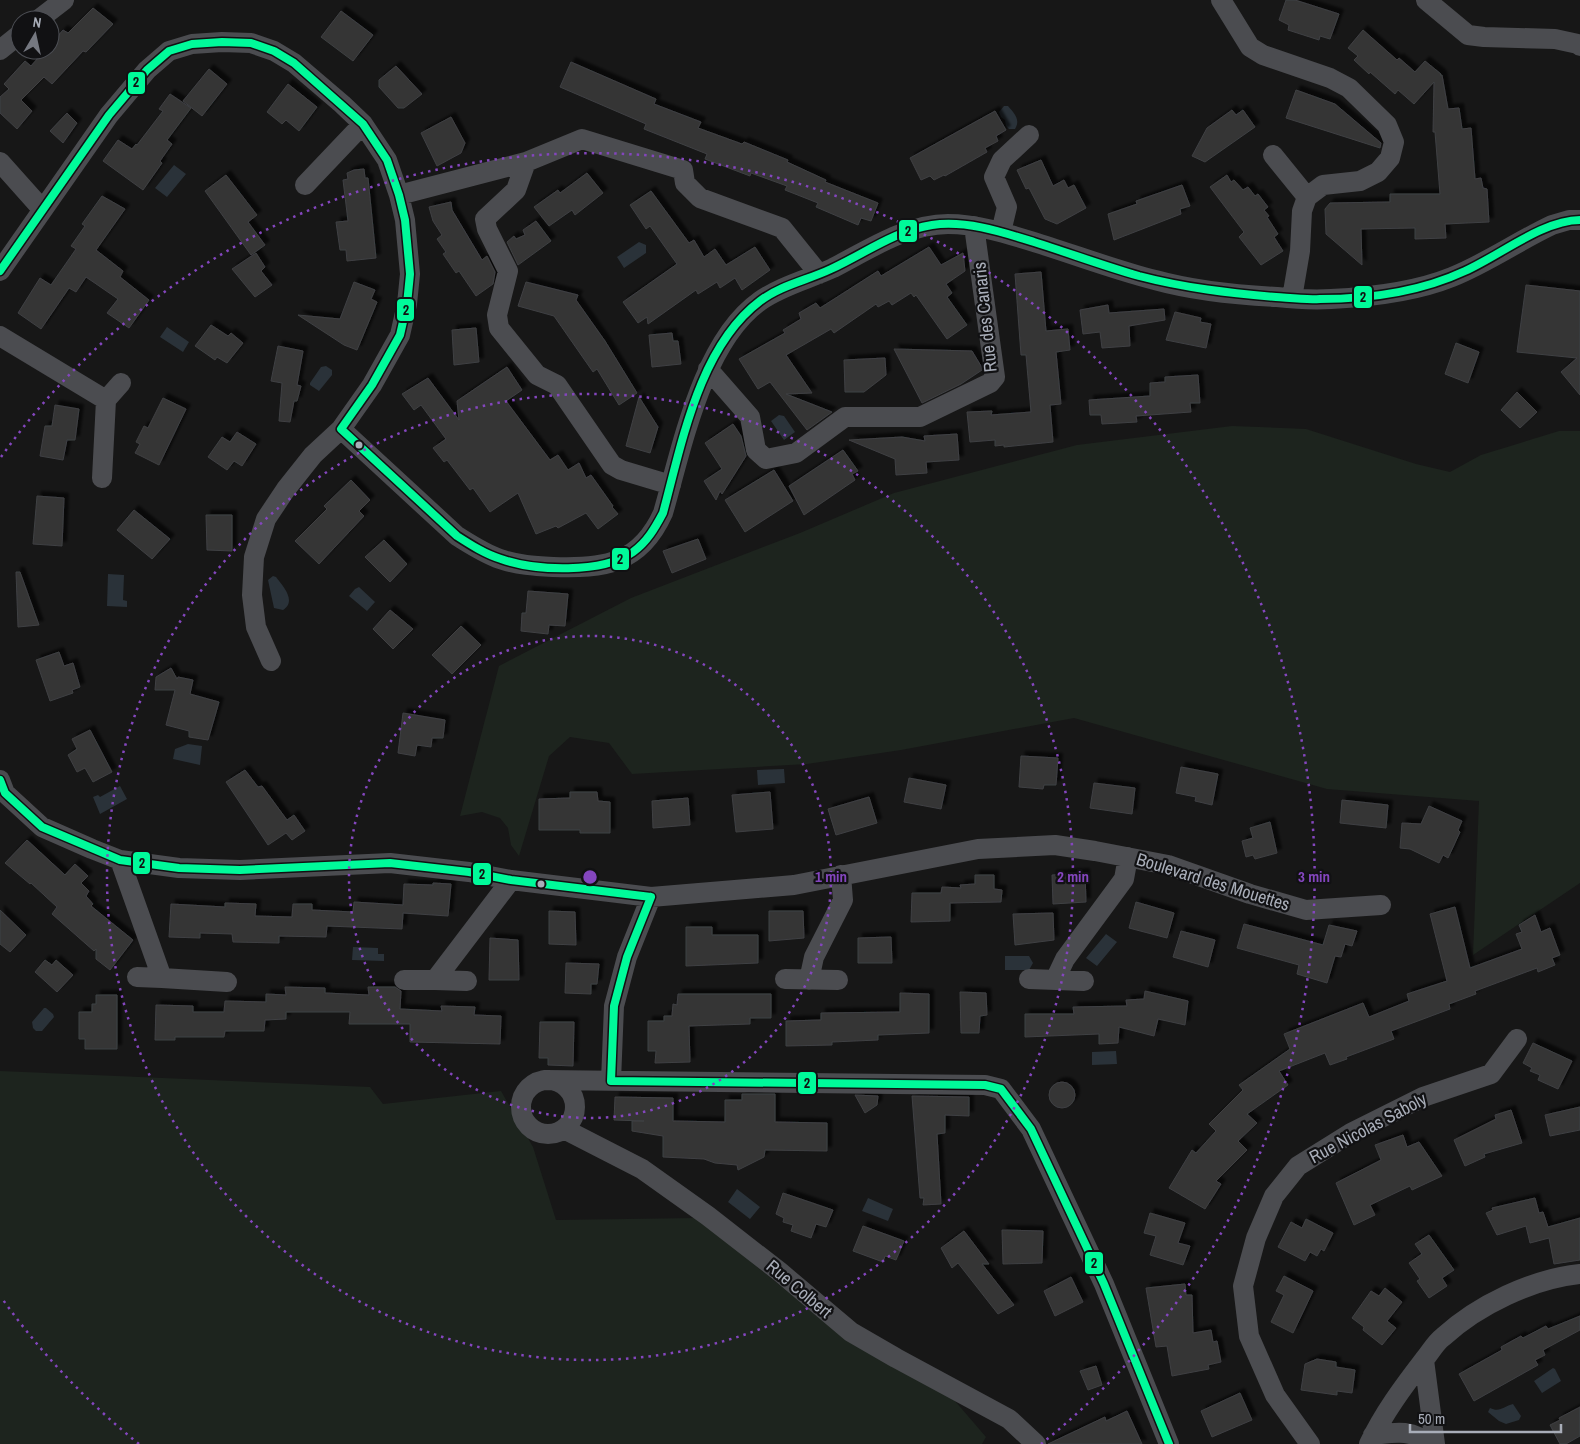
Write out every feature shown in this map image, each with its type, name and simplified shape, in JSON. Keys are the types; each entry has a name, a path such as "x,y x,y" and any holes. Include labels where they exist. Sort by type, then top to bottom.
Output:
{"street":[{"path":"51,10 64,0"},
{"path":"1221,0 1250,47 1263,55 1330,78 1349,88 1387,125 1394,142 1390,158 1378,172 1360,181 1323,185 1307,197 1302,211 1300,251 1292,298"},
{"path":"1426,0 1468,35 1555,39 1580,46"},
{"path":"0,50 10,42"},
{"path":"0,271 109,115 147,70 169,51 192,44 222,42 251,43 274,51 294,63 342,104 362,124 386,160 399,195 405,220 410,274 407,304 400,334 372,386 341,429 313,455 266,519 254,557 252,595 256,627 271,661"},
{"path":"305,186 362,124"},
{"path":"1000,232 1007,207 994,177 1002,160 1029,135"},
{"path":"399,195 526,162 582,139 683,170 685,183 700,198 782,228 819,274"},
{"path":"1273,155 1307,197"},
{"path":"0,162 42,209"},
{"path":"526,162 516,190 485,219 487,229 508,272 498,315 499,328 537,375 557,385 612,465 621,470 671,485"},
{"path":"341,429 456,536 485,552 500,559 536,566 594,567 626,557 648,539 657,527 708,369 728,336 749,310 778,291 921,227 946,224 974,226 1000,232 1156,280 1232,294 1329,300 1396,292 1452,277 1552,225 1569,220 1580,220"},
{"name":"Rue des Canaris","path":"708,369 750,417 756,450 766,459 796,453 844,417 920,416 990,383 995,377 974,226"},
{"path":"0,336 106,400"},
{"path":"102,478 106,400 121,383"},
{"name":"Boulevard des Mouettes","path":"2,793 42,827 92,849 120,860 179,868 240,870 390,863 651,897 794,885 978,850 1055,845 1168,865 1250,894 1306,910 1381,905"},
{"path":"1056,980 1064,959 1124,880 1128,857"},
{"path":"120,860 162,978"},
{"path":"809,980 814,957 843,900 841,875"},
{"path":"435,980 511,880"},
{"path":"611,1081 614,1006 627,957 651,897"},
{"path":"137,977 227,982"},
{"path":"785,979 838,980"},
{"path":"1029,979 1084,981"},
{"path":"404,980 467,981"},
{"name":"Rue Nicolas Saboly","path":"1310,1444 1275,1395 1250,1336 1243,1286 1256,1238 1274,1196 1298,1166 1351,1133 1423,1097 1491,1074 1517,1039"},
{"path":"544,1080 985,1085 1001,1089 1031,1129 1104,1284 1169,1444"},
{"path":"544,1080 554,1080 570,1090 575,1101 576,1111 571,1122 564,1129 552,1134 542,1134 528,1124 522,1116 521,1106 524,1095 535,1083 544,1080"},
{"name":"Rue Colbert","path":"564,1129 642,1169 780,1272 851,1332 1010,1419 1036,1444"},
{"path":"1371,1440 1404,1384 1441,1338 1472,1314 1525,1288 1562,1276 1580,1274"},
{"path":"1424,1360 1435,1444"},
{"path":"1371,1440 1400,1432 1422,1438 1426,1444"}],"shaded area":[{"path":"1004,106 1008,106 1016,117 1017,126 1015,129 1009,129 1006,126 1005,120 1001,117 999,112"},
{"path":"174,165 186,174 167,197 155,188"},
{"path":"639,242 646,245 646,253 624,268 617,257"},
{"path":"167,327 189,342 183,352 160,337"},
{"path":"326,366 332,370 332,375 319,391 310,383 321,367"},
{"path":"779,415 784,416 795,432 784,440 771,421"},
{"path":"1232,426 1306,429 1416,464 1450,472 1481,455 1559,431 1580,431 1580,883 1473,955 1479,801 1327,789 1074,718 901,750 807,764 632,774 609,743 570,737 549,756 519,856 511,845 508,828 500,818 482,812 460,816 499,666 631,598 800,533 894,493 1077,445"},
{"path":"108,574 124,575 123,600 127,601 127,607 107,606"},
{"path":"273,576 282,585 289,598 287,606 283,610 274,608 268,580"},
{"path":"359,587 375,602 367,611 349,596"},
{"path":"188,744 202,746 200,765 173,759 175,749"},
{"path":"784,769 785,783 758,785 757,770"},
{"path":"120,786 127,799 100,814 93,797 98,795 100,797"},
{"path":"1106,934 1117,942 1097,966 1086,958"},
{"path":"353,947 378,948 378,954 384,954 384,961 352,960"},
{"path":"1005,956 1029,956 1033,963 1029,970 1005,970"},
{"path":"44,1008 53,1014 54,1017 42,1031 36,1031 33,1028 32,1022"},
{"path":"1116,1051 1117,1064 1092,1065 1092,1052"},
{"path":"0,1071 370,1087 383,1104 501,1091 533,1147 556,1220 697,1218 851,1343 949,1394 986,1437 982,1444 0,1444"},
{"path":"737,1189 760,1207 750,1219 728,1202"},
{"path":"868,1198 893,1209 888,1221 862,1211"},
{"path":"1553,1368 1561,1381 1542,1393 1534,1381"},
{"path":"1513,1404 1521,1416 1519,1420 1506,1424 1488,1412 1490,1408 1499,1409"}],"building":[{"path":"1286,0 1295,0 1339,14 1330,39 1320,36 1319,40 1288,30 1289,25 1279,20"},
{"path":"93,8 113,24 86,52 83,51 52,84 44,77 21,100 32,111 17,129 0,113 0,97 9,89 4,84 25,61 31,66 36,60 60,60 60,33 63,30 68,33"},
{"path":"341,11 373,35 353,61 321,37"},
{"path":"1363,30 1397,60 1399,58 1415,72 1425,61 1442,75 1448,109 1459,108 1462,129 1471,128 1475,179 1481,178 1483,188 1487,189 1489,222 1445,224 1446,238 1415,239 1415,228 1361,229 1362,265 1326,234 1325,209 1330,203 1390,202 1390,194 1440,194 1435,132 1433,132 1434,82 1414,104 1398,90 1395,94 1354,60 1358,56 1348,48"},
{"path":"571,62 656,99 654,104 701,122 698,128 742,144 744,142 788,160 787,162 826,180 825,182 878,203 871,221 861,218 858,225 816,207 818,203 785,190 787,186 751,173 750,176 705,159 707,154 644,129 646,124 560,87"},
{"path":"396,66 422,94 404,108 398,108 379,87 379,80"},
{"path":"209,69 227,84 202,116 183,101"},
{"path":"288,84 317,107 299,131 286,120 282,124 267,112"},
{"path":"1296,90 1335,104 1381,143 1380,148 1286,118"},
{"path":"170,94 191,108 167,140 172,144 160,161 162,163 143,190 103,161 118,140 132,149 137,145 163,111 159,109"},
{"path":"1232,110 1236,115 1243,110 1255,127 1205,162 1192,156 1207,128"},
{"path":"995,111 1006,130 996,136 998,141 985,148 987,152 945,176 934,180 930,176 921,180 910,158"},
{"path":"67,113 77,123 63,143 50,131"},
{"path":"451,117 465,143 461,153 437,166 421,133"},
{"path":"1041,160 1053,186 1064,180 1068,188 1074,185 1086,208 1057,224 1045,219 1029,188 1026,189 1017,170"},
{"path":"364,169 365,178 368,178 376,258 347,261 346,250 340,250 336,222 348,221 343,180 348,179 347,173"},
{"path":"587,173 603,193 575,215 572,210 549,226 534,207 558,190 560,193"},
{"path":"226,175 257,215 248,222 265,245 251,255 205,191"},
{"path":"1227,175 1231,182 1234,180 1243,190 1248,187 1255,196 1258,194 1268,207 1264,210 1278,234 1274,237 1283,251 1261,265 1239,237 1244,232 1210,187"},
{"path":"1182,185 1190,206 1180,209 1181,214 1114,240 1108,214 1137,204 1136,201"},
{"path":"651,191 689,243 694,240 704,257 715,249 726,265 755,247 770,270 742,290 735,278 720,288 717,282 698,294 696,290 648,324 647,317 638,323 623,302 677,264 650,226 646,229 630,205"},
{"path":"102,196 125,209 96,250 123,271 120,277 149,300 129,328 107,313 118,299 86,277 76,292 69,288 41,329 18,313 40,278 51,285 76,249 71,246 85,226 82,224"},
{"path":"451,202 452,210 482,260 487,256 495,272 493,284 476,296 459,271 456,273 443,254 446,252 437,239 442,235 433,221 429,207"},
{"path":"536,221 551,241 518,265 507,242 514,236 516,239 525,235 523,230"},
{"path":"929,247 941,265 963,253 965,271 946,284 952,293 947,297 967,325 947,339 916,295 914,297 911,293 892,305 889,301 878,307 876,304 834,333 831,329 786,355 812,393 786,394 832,412 807,430 770,382 758,389 739,359 785,333 783,330 801,319 799,313 816,303 820,308 878,271 881,276"},
{"path":"256,253 265,267 261,271 272,285 255,297 232,269"},
{"path":"1041,272 1046,331 1068,329 1070,350 1056,352 1061,404 1050,405 1053,442 1004,447 1004,445 995,446 995,440 970,442 967,412 992,411 991,415 1031,412 1026,355 1021,355 1015,274"},
{"path":"354,282 375,290 371,299 377,302 357,350 344,345 298,315 340,319"},
{"path":"526,282 578,295 576,300 605,341 637,393 619,405 597,369 593,372 554,316 518,306"},
{"path":"1526,285 1580,291 1580,395 1561,372 1577,358 1517,352"},
{"path":"1108,305 1109,313 1164,309 1165,320 1129,326 1130,346 1102,348 1100,332 1083,334 1080,310"},
{"path":"1175,312 1201,318 1200,322 1211,324 1206,348 1166,340"},
{"path":"211,325 228,336 231,333 243,343 227,363 217,357 215,360 195,346"},
{"path":"476,328 479,362 454,365 452,330"},
{"path":"672,333 673,341 678,341 681,364 652,367 649,335"},
{"path":"1456,343 1479,352 1468,383 1445,374"},
{"path":"278,346 303,351 297,385 301,386 297,401 294,401 290,422 279,421 282,383 271,381"},
{"path":"894,349 972,351 982,370 961,384 922,403"},
{"path":"885,358 886,375 864,392 845,392 844,360"},
{"path":"507,367 522,390 506,401 550,460 558,455 568,470 579,463 586,478 591,475 618,514 598,529 586,513 558,528 556,526 536,534 518,493 490,512 473,488 470,490 447,460 444,462 433,448 446,439 421,405 414,410 402,394 428,378 459,420 457,401"},
{"path":"1198,375 1200,403 1190,403 1191,412 1136,416 1137,422 1102,424 1101,415 1090,415 1089,400 1150,396 1150,383 1165,382 1165,377"},
{"path":"1517,392 1537,412 1520,428 1501,410"},
{"path":"639,397 658,427 650,453 626,446"},
{"path":"163,398 186,409 159,465 135,453 140,444 136,442 144,426 148,428"},
{"path":"55,405 79,409 75,440 67,440 63,460 40,456 45,426 52,426"},
{"path":"733,424 741,436 746,456 722,494 720,491 716,500 704,481 722,469 705,443"},
{"path":"237,432 256,444 242,466 234,461 227,470 208,457 222,437 230,442"},
{"path":"957,434 959,460 926,462 927,473 896,475 895,459 849,440 902,437 925,441 924,436"},
{"path":"843,450 858,471 852,474 855,480 804,515 789,486"},
{"path":"774,470 793,501 745,532 725,500"},
{"path":"351,480 370,500 359,511 364,516 319,564 295,541 327,509 324,506"},
{"path":"37,496 64,498 62,546 33,544"},
{"path":"134,510 170,539 152,559 117,530"},
{"path":"206,515 232,515 232,551 207,550"},
{"path":"698,539 706,559 672,573 663,551"},
{"path":"384,540 407,564 390,582 365,557"},
{"path":"16,572 20,572 39,625 18,627"},
{"path":"528,591 568,594 565,626 549,625 548,634 521,631 522,613 526,613"},
{"path":"390,610 413,629 393,649 373,629"},
{"path":"461,626 481,645 452,674 432,655"},
{"path":"59,652 64,666 73,663 80,687 72,690 73,693 50,701 36,660"},
{"path":"171,668 177,679 178,677 193,680 190,694 219,702 208,740 189,737 189,731 166,725 175,690 155,690 156,677"},
{"path":"403,713 445,720 443,738 432,738 431,747 417,745 415,756 398,753"},
{"path":"90,730 112,772 93,782 85,768 77,772 68,755 77,749 72,739"},
{"path":"1021,756 1058,758 1056,785 1044,785 1043,789 1019,787"},
{"path":"1181,767 1218,774 1212,805 1195,801 1196,797 1176,793"},
{"path":"245,770 258,787 262,786 287,820 294,815 305,831 292,840 286,833 268,845 226,782"},
{"path":"909,778 946,785 941,809 904,802"},
{"path":"1094,783 1135,788 1132,814 1090,808"},
{"path":"570,792 597,792 598,801 610,802 610,833 580,833 580,830 539,830 539,799 570,798"},
{"path":"770,792 773,829 736,832 732,795"},
{"path":"869,797 877,823 836,835 828,809"},
{"path":"688,798 690,825 653,828 652,801"},
{"path":"1342,800 1388,805 1386,828 1340,823"},
{"path":"1429,806 1462,821 1458,830 1460,832 1448,858 1443,855 1439,863 1410,849 1400,848 1402,823 1421,824"},
{"path":"1270,822 1277,853 1255,859 1253,855 1246,857 1242,841 1253,838 1250,828"},
{"path":"27,840 65,875 75,864 88,876 81,883 89,891 86,896 93,904 91,906 133,940 110,970 96,959 96,949 94,951 52,914 57,907 31,883 5,863"},
{"path":"1085,873 1086,902 1053,904 1052,875"},
{"path":"975,875 994,875 994,889 1002,890 1001,902 950,903 950,921 911,922 912,893 941,893 942,887 961,888 960,885 975,884"},
{"path":"433,883 451,884 448,916 403,913 402,929 327,926 326,937 279,936 279,943 233,942 232,934 200,933 200,938 169,937 171,904 225,907 225,903 256,904 255,916 292,917 293,904 312,904 312,910 353,912 354,902 403,905 404,884 433,885"},
{"path":"1136,902 1174,913 1167,938 1129,928"},
{"path":"1455,907 1470,968 1522,949 1516,934 1522,932 1519,925 1535,915 1541,932 1550,928 1560,955 1552,958 1555,965 1538,972 1537,968 1475,991 1476,994 1449,1004 1450,1009 1391,1031 1394,1039 1346,1057 1347,1059 1330,1065 1325,1053 1279,1071 1288,1085 1247,1114 1257,1123 1238,1141 1247,1150 1216,1181 1221,1184 1205,1209 1169,1188 1192,1150 1196,1153 1216,1131 1209,1124 1243,1090 1239,1085 1290,1049 1284,1034 1363,1003 1369,1017 1409,1001 1407,994 1447,981 1430,914"},
{"path":"0,910 26,935 10,952 0,944"},
{"path":"549,911 575,912 576,945 549,944"},
{"path":"769,911 803,911 804,938 769,941"},
{"path":"1053,913 1054,940 1015,945 1013,914"},
{"path":"1244,924 1323,945 1329,925 1357,931 1352,946 1345,944 1341,957 1335,956 1327,983 1297,974 1299,965 1237,948"},
{"path":"686,927 712,927 712,935 758,935 758,963 686,966"},
{"path":"1181,931 1215,940 1208,967 1173,957"},
{"path":"891,937 892,963 858,963 858,938"},
{"path":"490,938 518,940 519,980 489,980"},
{"path":"45,960 52,965 56,960 73,975 57,992 35,972"},
{"path":"566,963 599,964 597,984 591,984 591,994 565,993"},
{"path":"285,987 325,988 325,993 369,995 368,987 395,987 401,991 400,1009 442,1011 441,1006 475,1007 474,1015 501,1016 500,1044 410,1042 410,1024 349,1024 350,1012 286,1012 286,1019 265,1020 264,1031 225,1031 224,1037 175,1037 175,1040 155,1040 156,1005 193,1006 193,1012 224,1012 225,1001 266,1002 266,994 286,995"},
{"path":"1145,991 1188,1001 1185,1025 1158,1019 1154,1036 1119,1027 1118,1043 1099,1044 1099,1034 1025,1037 1025,1014 1074,1014 1073,1007 1127,1006 1126,1000 1144,999"},
{"path":"960,992 986,993 987,1015 980,1016 979,1033 961,1033"},
{"path":"900,993 929,994 929,1033 878,1035 878,1040 832,1042 832,1045 786,1046 786,1021 821,1020 821,1013 900,1012"},
{"path":"678,994 771,994 771,1018 750,1018 750,1024 689,1026 690,1062 655,1063 656,1051 648,1051 648,1021 664,1021 664,1016 672,1016 673,1004 677,1005"},
{"path":"96,995 117,995 117,1049 85,1049 85,1039 79,1039 79,1012 92,1012 92,1004 96,1004"},
{"path":"540,1022 574,1022 573,1066 548,1065 548,1058 539,1058"},
{"path":"1533,1043 1572,1061 1558,1089 1538,1080 1540,1075 1530,1071 1532,1068 1523,1063"},
{"path":"1062,1082 1071,1086 1075,1095 1071,1104 1062,1108 1053,1104 1049,1095 1053,1086"},
{"path":"742,1094 775,1094 775,1122 827,1123 827,1151 765,1150 764,1157 738,1170 737,1165 715,1163 704,1159 663,1157 663,1136 632,1131 632,1121 644,1121 614,1120 615,1097 673,1098 673,1121 725,1122 725,1100 742,1100"},
{"path":"855,1095 878,1096 877,1105 865,1113"},
{"path":"912,1096 969,1097 969,1116 945,1115 945,1133 937,1134 941,1204 923,1205 924,1198 920,1198"},
{"path":"1580,1107 1580,1130 1550,1136 1545,1115"},
{"path":"1511,1110 1522,1143 1484,1154 1485,1157 1465,1166 1454,1140 1496,1119 1495,1115"},
{"path":"1403,1135 1407,1147 1419,1142 1442,1176 1412,1190 1410,1186 1370,1205 1375,1215 1354,1225 1336,1183 1381,1160 1375,1145"},
{"path":"783,1193 833,1210 826,1227 816,1224 811,1238 791,1231 793,1225 783,1222 784,1218 776,1214"},
{"path":"1535,1198 1539,1213 1543,1212 1548,1227 1580,1218 1580,1260 1554,1264 1549,1238 1530,1243 1526,1226 1497,1235 1486,1213 1493,1210 1492,1208"},
{"path":"1150,1213 1185,1223 1178,1243 1190,1246 1183,1265 1150,1255 1156,1236 1144,1233"},
{"path":"1306,1219 1333,1233 1324,1251 1321,1249 1317,1256 1310,1252 1305,1261 1278,1247 1291,1222 1302,1228"},
{"path":"863,1226 904,1241 896,1260 885,1256 883,1262 853,1251"},
{"path":"1002,1230 1043,1231 1042,1263 1003,1264"},
{"path":"964,1231 989,1264 982,1264 1014,1305 998,1314 958,1263 952,1268 941,1248"},
{"path":"1429,1235 1454,1270 1442,1278 1447,1286 1429,1298 1417,1281 1420,1279 1409,1263 1422,1254 1415,1244"},
{"path":"1284,1276 1313,1291 1293,1333 1271,1322 1284,1295 1276,1291"},
{"path":"1071,1277 1083,1302 1055,1316 1044,1291"},
{"path":"1185,1284 1186,1295 1192,1295 1193,1333 1211,1330 1213,1342 1217,1341 1221,1362 1208,1365 1209,1369 1172,1376 1167,1346 1156,1347 1146,1288"},
{"path":"1385,1288 1402,1302 1387,1321 1396,1328 1382,1345 1363,1330 1364,1327 1352,1318 1371,1291 1379,1296"},
{"path":"1580,1316 1580,1330 1543,1350 1545,1355 1535,1360 1538,1365 1474,1401 1459,1374 1502,1350 1501,1347 1521,1336 1523,1338 1546,1326 1548,1329"},
{"path":"1317,1359 1336,1362 1336,1367 1355,1370 1352,1393 1337,1391 1337,1395 1301,1390 1305,1364"},
{"path":"1096,1366 1102,1385 1088,1390 1080,1371"},
{"path":"1240,1393 1252,1420 1212,1437 1201,1411"},
{"path":"1580,1407 1580,1436 1566,1444 1560,1444 1550,1425"},
{"path":"1127,1411 1142,1444 1048,1444 1105,1417 1106,1421"}],"transit line":[{"name":"2","path":"0,271 109,115 147,70 169,51 192,44 222,42 251,43 274,51 294,63 363,124 387,160 405,220 410,274 407,304 400,335 372,385 341,429 457,536 468,543 489,555 515,563 550,568 568,568 587,567 620,559 638,548 657,524 663,513 686,427 696,398 722,344 739,320 768,295 831,269 905,232 932,225 945,224 984,228 1156,280 1224,292 1314,299 1376,296 1430,284 1478,265 1536,232 1551,226 1580,220"},
{"name":"2","path":"0,780 5,793 42,827 120,860 179,868 240,870 390,863 651,897"},
{"name":"2","path":"611,1081 614,1006 627,957 651,897"},
{"name":"2","path":"611,1081 985,1085 1001,1089 1031,1129 1104,1284 1169,1444"}]}
